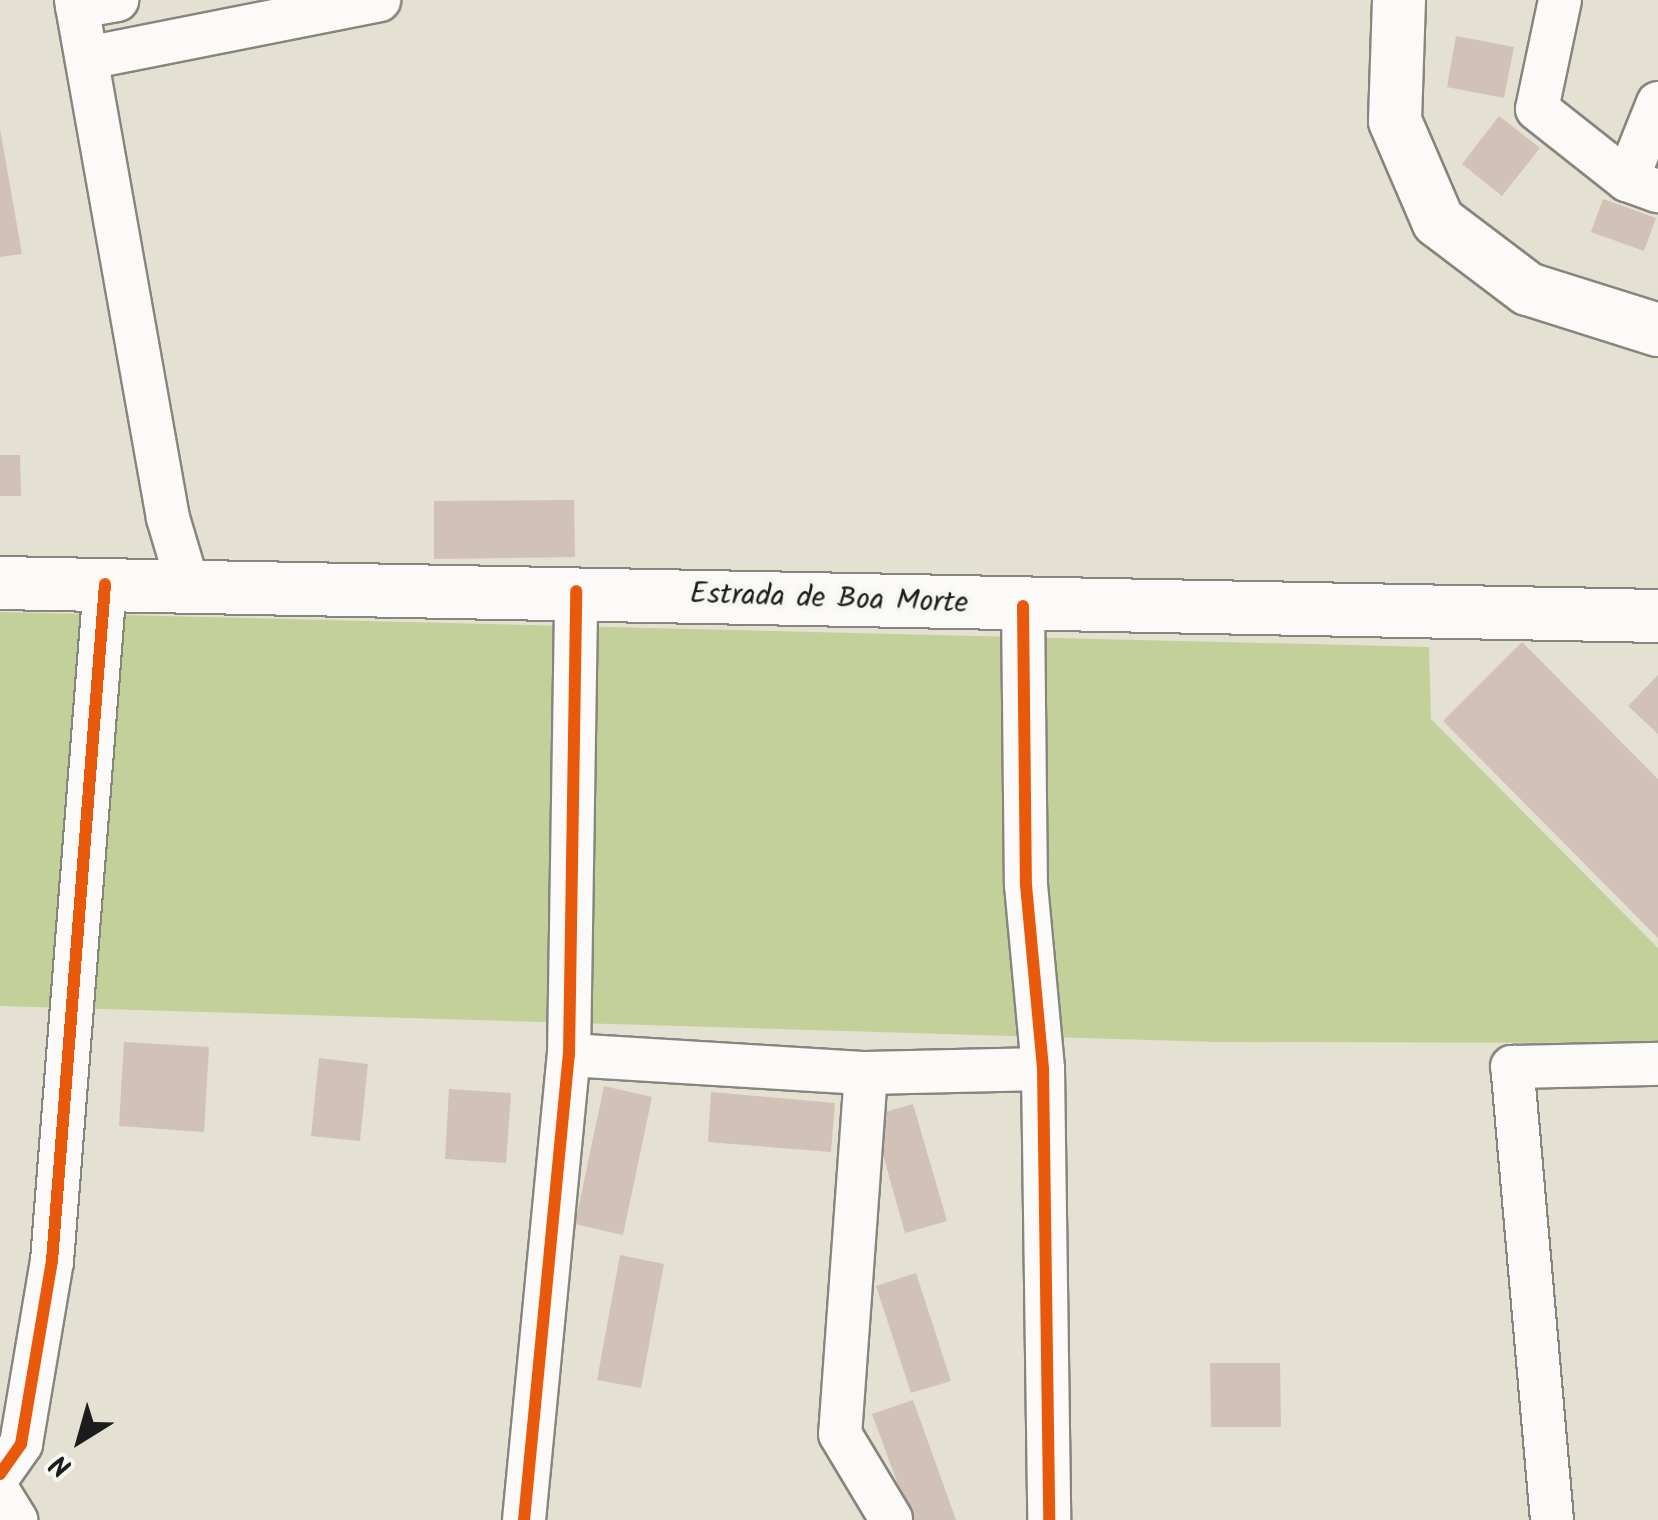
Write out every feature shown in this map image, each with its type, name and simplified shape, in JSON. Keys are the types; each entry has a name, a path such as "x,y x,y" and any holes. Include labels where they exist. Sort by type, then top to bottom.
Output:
{"main road":[{"path":"1399,0 1394,120 1438,221 1528,289 1658,330"},
{"name":"Estrada de Boa Morte","path":"0,584 576,591 1023,606 1658,616"}],"street":[{"path":"87,58 379,0"},
{"path":"1560,0 1537,110 1643,185 1658,102"},
{"path":"90,2 87,58 168,518 188,585"},
{"path":"0,1474 21,1444 52,1260 105,584"},
{"path":"524,1520 568,1055 576,591"},
{"path":"1023,606 1026,885 1044,1068 1049,1520"},
{"path":"568,1055 866,1073 1044,1068"},
{"path":"1552,1520 1512,1066 1658,1064"},
{"path":"866,1073 840,1434 891,1520"},
{"path":"0,1494 16,1520"}],"green space":[{"path":"0,612 1429,647 1431,719 1658,948 1658,1043 1216,1042 0,1006"}],"building":[{"path":"1456,36 1514,47 1504,98 1447,87"},
{"path":"1499,116 1540,148 1502,196 1462,164"},
{"path":"0,129 22,254 0,257"},
{"path":"1603,199 1656,218 1644,251 1591,232"},
{"path":"0,455 20,455 21,496 0,496"},
{"path":"574,500 575,557 434,559 434,501"},
{"path":"1522,642 1658,779 1658,938 1443,721"},
{"path":"1658,675 1658,734 1628,706"},
{"path":"124,1042 209,1047 204,1132 119,1126"},
{"path":"319,1058 368,1064 360,1141 311,1136"},
{"path":"604,1086 652,1097 623,1235 575,1224"},
{"path":"449,1089 511,1093 506,1163 445,1159"},
{"path":"711,1092 835,1103 831,1152 708,1142"},
{"path":"913,1104 947,1221 905,1233 872,1116"},
{"path":"620,1255 664,1264 641,1388 597,1380"},
{"path":"916,1273 951,1381 911,1393 876,1286"},
{"path":"1210,1363 1280,1363 1281,1427 1211,1427"},
{"path":"913,1400 956,1520 911,1520 872,1414"}],"cycle path":[{"path":"0,1474 21,1444 52,1261 105,584"},
{"path":"524,1520 569,1055 576,591"},
{"path":"1023,606 1026,885 1043,1069 1049,1520"}]}
